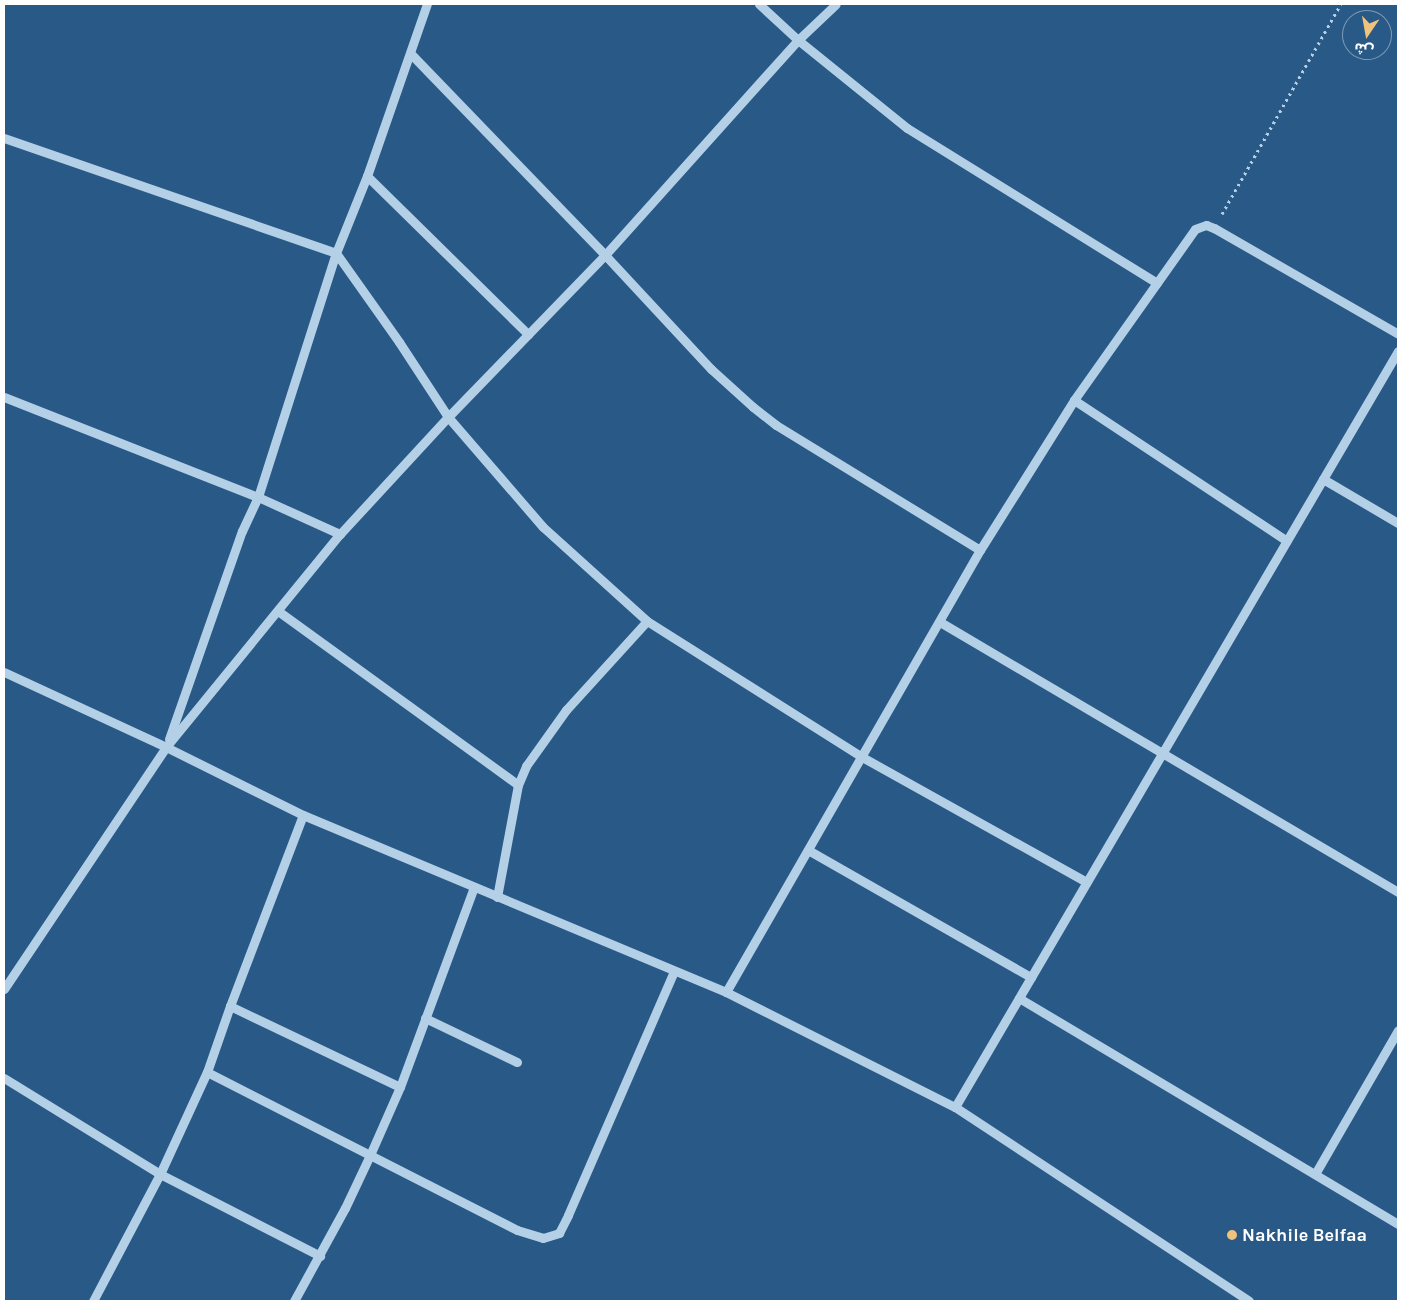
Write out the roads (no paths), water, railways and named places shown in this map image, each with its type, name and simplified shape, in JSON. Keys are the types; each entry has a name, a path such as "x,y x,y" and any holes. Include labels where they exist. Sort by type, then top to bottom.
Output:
{"street":[{"path":"166,746 242,531 258,497 336,253 367,176 427,4"},
{"path":"759,4 798,40 907,128 1157,284"},
{"path":"4,989 166,746 340,534 448,417 605,255 798,40 836,4"},
{"path":"411,54 605,255 710,369 776,425 980,550"},
{"path":"4,138 336,253 399,342 448,417 543,527 647,621 862,757 1087,882"},
{"path":"367,176 528,334"},
{"path":"726,992 980,550 1074,400 1195,229 1206,225 1214,228 1398,334"},
{"path":"955,1107 1398,351"},
{"path":"4,397 258,497 340,534"},
{"path":"1074,400 1287,541"},
{"path":"1323,479 1398,523"},
{"path":"278,611 518,785"},
{"path":"497,898 518,785 537,748 566,710 647,621"},
{"path":"940,622 1398,892"},
{"path":"4,672 166,746 303,815 497,898 726,992 955,1107 1249,1301"},
{"path":"93,1301 160,1174 207,1072 230,1006 303,815"},
{"path":"808,850 1032,977"},
{"path":"294,1301 320,1256 370,1155 400,1087 474,887"},
{"path":"207,1072 517,1230 543,1238 559,1233 674,971"},
{"path":"1019,998 1398,1224"},
{"path":"230,1006 400,1087"},
{"path":"425,1018 518,1062"},
{"path":"1315,1174 1398,1030"},
{"path":"4,1078 160,1174 320,1256"}],"place":[{"name":"Nakhile Belfaa","path":"1232,1235"}]}
